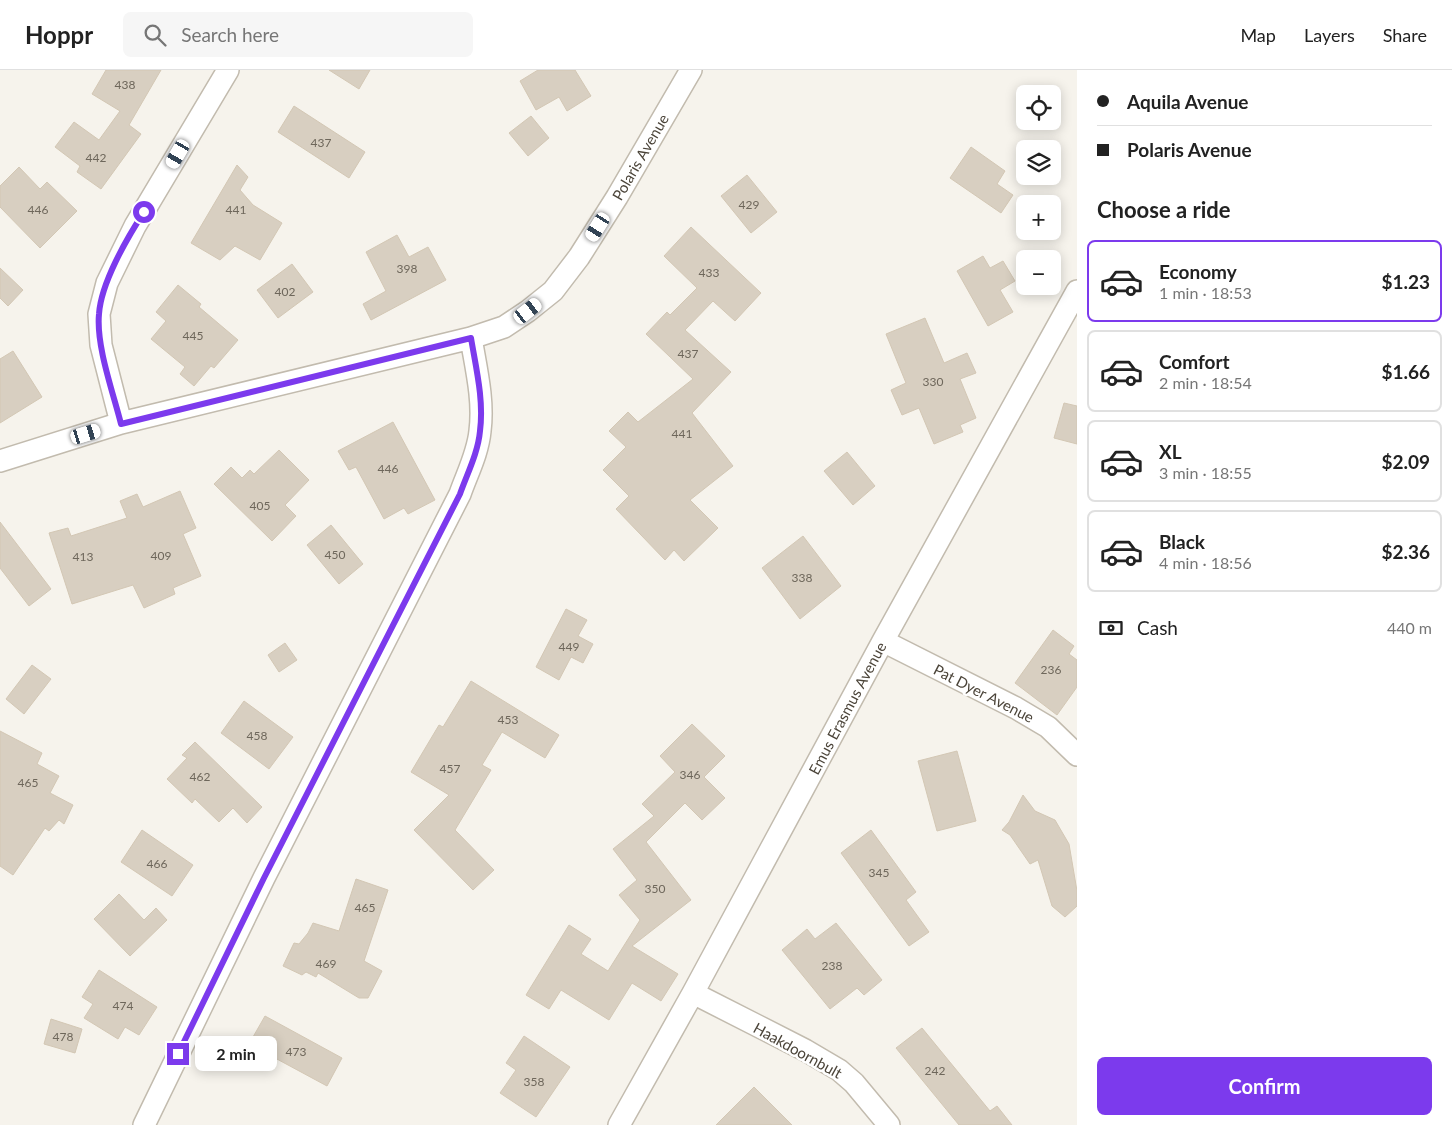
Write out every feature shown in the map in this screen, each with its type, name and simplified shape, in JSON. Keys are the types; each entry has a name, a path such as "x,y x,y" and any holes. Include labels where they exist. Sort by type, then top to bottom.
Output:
{"street":[{"path":"121,424 101,345 99,314 107,283 135,226 228,70"},
{"name":"Polaris Avenue","path":"0,461 121,424 471,338 504,327 554,291 612,204 691,70"},
{"name":"Emus Erasmus Avenue","path":"619,1125 693,994 883,641 1077,291"},
{"path":"144,1125 264,878 460,494 476,452 480,431 479,383 471,338"},
{"name":"Pat Dyer Avenue","path":"883,641 1016,708 1048,727 1077,755"},
{"name":"Haakdoornbult","path":"693,994 805,1050 839,1070 854,1082 889,1125"}],"building":[{"path":"106,70 161,70 129,125 141,134 101,189 77,172 80,166 55,147 74,122 99,140 120,111 92,94"},
{"path":"329,70 370,70 359,89"},
{"path":"538,70 575,70 591,96 567,111 559,97 536,110 520,81"},
{"path":"294,106 365,152 349,178 278,132"},
{"path":"531,116 549,138 528,156 509,133"},
{"path":"971,147 1005,171 997,184 1013,195 1001,213 950,178"},
{"path":"237,165 248,177 240,190 253,205 282,223 260,260 235,246 220,260 191,243"},
{"path":"19,167 40,189 47,182 77,211 40,248 0,207 0,186"},
{"path":"747,175 777,212 751,233 721,196"},
{"path":"691,227 761,293 735,321 713,301 685,330 731,372 692,413 733,466 690,500 718,528 684,561 674,550 665,560 616,509 629,496 603,470 626,447 609,431 628,412 638,422 693,379 646,334 667,312 670,315 697,288 664,256"},
{"path":"397,235 409,257 428,247 446,280 371,320 363,304 386,291 366,252"},
{"path":"983,256 990,268 1003,261 1015,281 1000,290 1013,312 988,326 957,271"},
{"path":"292,264 313,292 278,318 257,290"},
{"path":"0,268 23,290 8,306 0,298"},
{"path":"178,285 201,304 199,307 238,340 214,368 211,366 194,386 180,374 185,367 151,339 166,321 156,312"},
{"path":"925,318 944,363 967,353 976,373 960,379 976,418 960,425 963,432 934,444 919,408 902,415 891,390 906,383 886,334"},
{"path":"13,351 42,397 0,423 0,359"},
{"path":"1064,403 1077,406 1077,444 1054,438"},
{"path":"393,422 435,500 408,514 404,508 384,519 356,467 349,470 338,451"},
{"path":"279,450 309,480 285,505 296,516 272,541 214,484 231,467 242,478 250,470 254,474"},
{"path":"847,452 875,486 853,505 824,471"},
{"path":"180,491 196,528 183,534 201,576 173,588 175,594 144,608 133,585 72,604 49,533 68,528 71,536 127,518 120,501 137,494 143,507"},
{"path":"0,522 51,589 29,606 0,568"},
{"path":"331,525 363,564 339,584 307,545"},
{"path":"803,536 841,586 800,619 762,568"},
{"path":"566,609 587,620 578,636 593,644 583,663 571,657 559,680 536,667"},
{"path":"1053,630 1074,646 1069,654 1077,660 1077,687 1057,715 1015,683"},
{"path":"285,643 297,660 279,672 268,655"},
{"path":"32,665 51,679 24,714 6,699"},
{"path":"471,681 559,735 545,758 502,732 482,765 491,770 455,830 494,870 473,890 414,830 449,795 411,772 439,725 443,727"},
{"path":"244,701 293,737 269,769 221,733"},
{"path":"692,724 725,756 704,777 725,798 702,820 685,803 646,842 691,900 632,946 678,974 661,1001 632,983 609,1020 561,990 549,1009 526,995 569,925 591,939 581,954 608,971 640,920 619,895 637,880 613,849 654,816 642,804 675,772 660,756"},
{"path":"0,731 42,753 37,764 59,776 50,793 73,805 64,824 59,820 49,831 45,828 13,875 0,866"},
{"path":"195,742 262,807 247,823 233,808 219,822 195,799 192,803 167,779 187,758 182,755"},
{"path":"957,751 976,821 937,831 918,761"},
{"path":"1023,795 1035,811 1055,820 1069,844 1077,891 1077,906 1065,917 1052,906 1038,860 1030,864 1010,835 1002,830 1009,822"},
{"path":"142,830 193,865 172,896 121,862"},
{"path":"871,830 916,892 906,900 929,932 909,946 841,853"},
{"path":"356,879 388,890 364,961 382,971 368,998 359,998 318,973 316,977 306,972 302,975 283,966 294,943 299,944 313,923 339,931"},
{"path":"119,894 144,920 156,908 167,920 130,956 94,919"},
{"path":"836,923 882,980 864,995 857,988 830,1009 782,950 807,929 815,939"},
{"path":"99,970 157,1007 139,1035 125,1027 118,1039 84,1018 93,1004 82,997"},
{"path":"265,1016 342,1058 327,1086 249,1044"},
{"path":"51,1019 82,1029 75,1053 44,1044"},
{"path":"922,1028 990,1111 997,1106 1012,1125 959,1125 896,1048"},
{"path":"524,1036 570,1067 536,1117 500,1093 516,1070 506,1063"},
{"path":"754,1087 792,1125 716,1125"}],"route":[{"path":"144,212 135,226 107,283 99,314 101,345 121,424 471,338 479,383 480,431 476,452 460,494 264,878 178,1054"}]}
